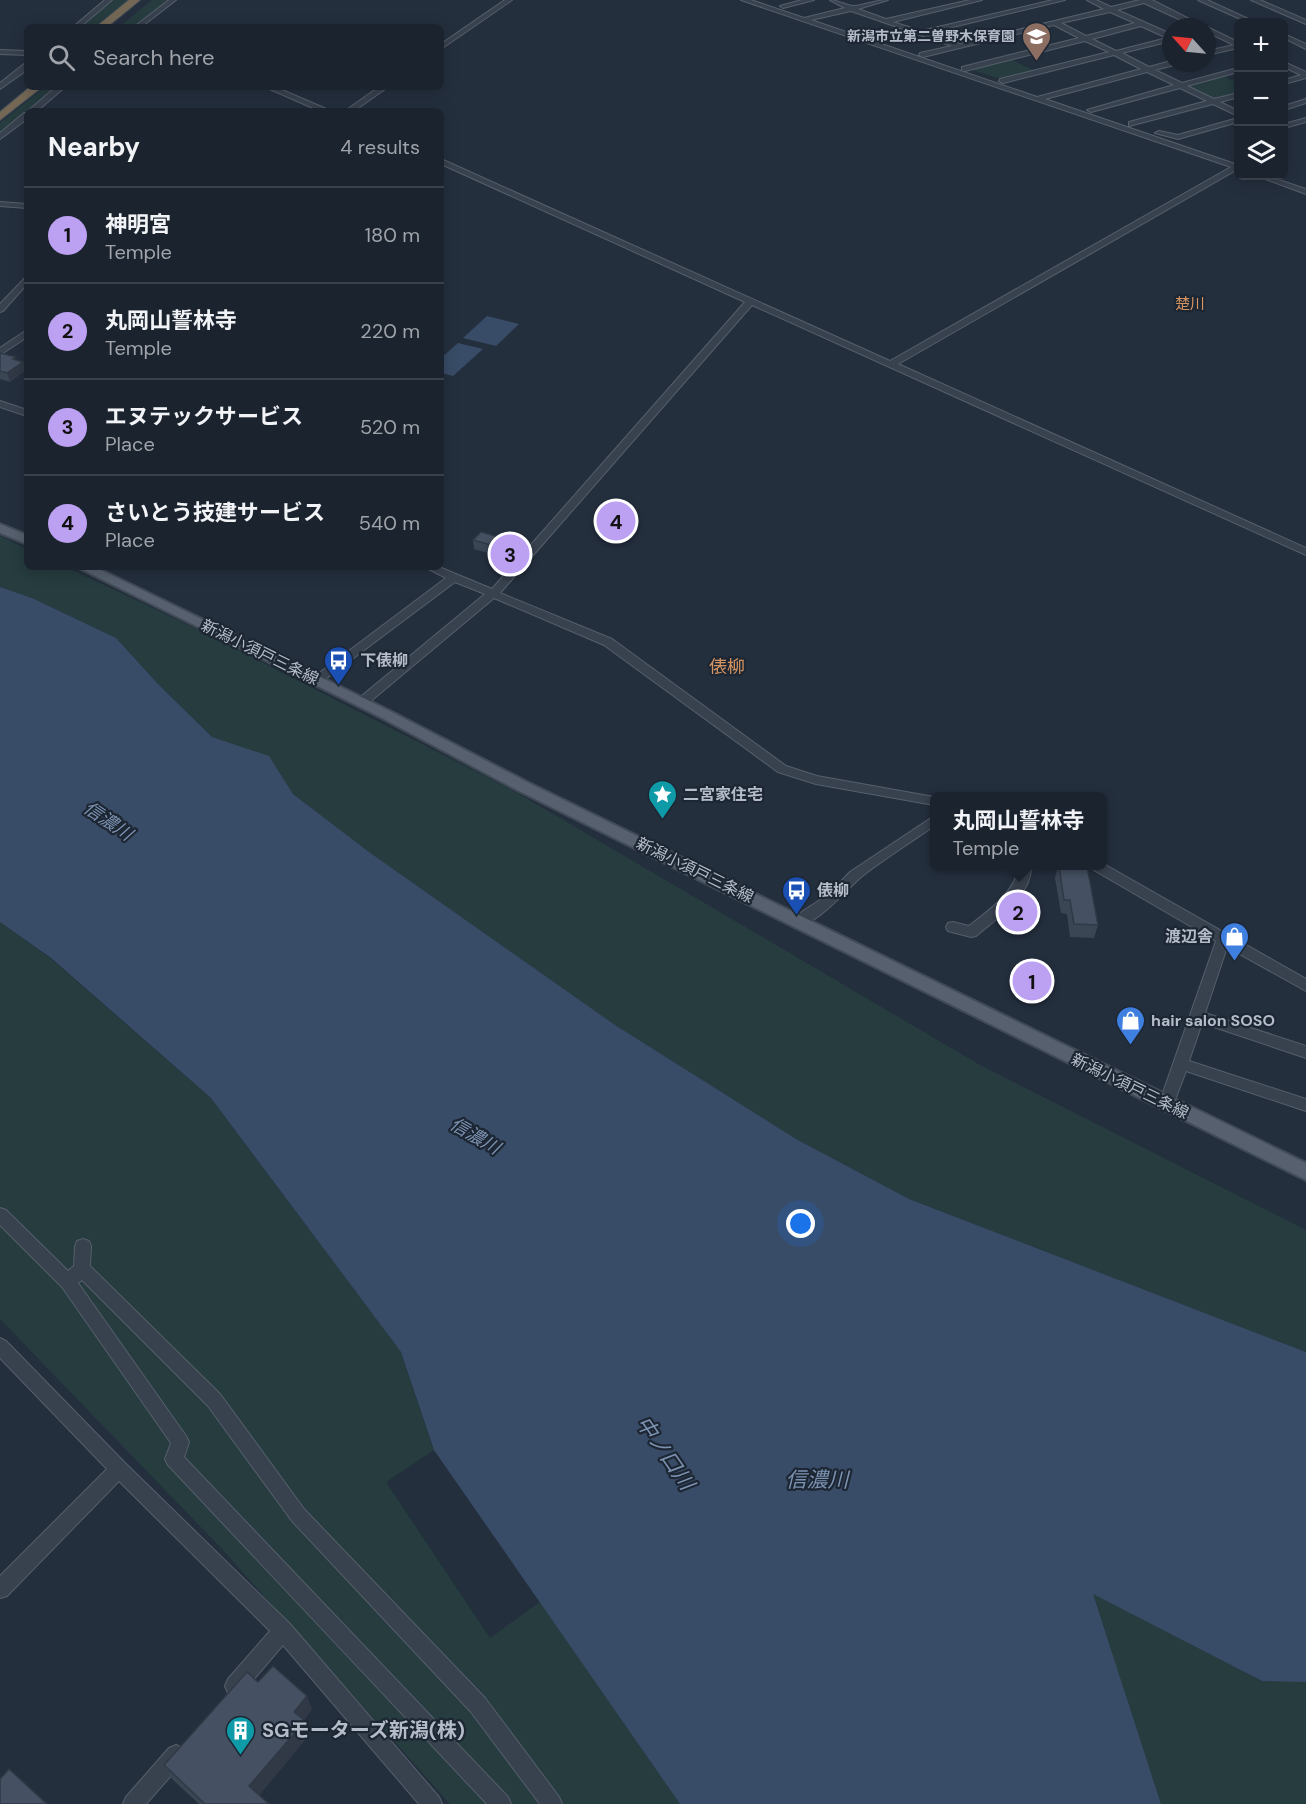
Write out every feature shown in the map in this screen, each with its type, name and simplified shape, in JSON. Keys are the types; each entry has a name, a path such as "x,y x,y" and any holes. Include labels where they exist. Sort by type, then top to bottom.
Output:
{"highway":[{"path":"105,24 135,0"},
{"path":"116,24 146,0"},
{"path":"0,107 24,88"},
{"path":"0,117 33,90"}],"main road":[{"path":"0,528 24,539"},
{"name":"新潟小須戸三条線","path":"90,570 362,702 524,788 799,921 1306,1172"}],"street":[{"path":"80,24 109,0"},
{"path":"141,24 173,0"},
{"path":"444,45 509,0"},
{"path":"744,0 1234,166"},
{"path":"765,0 965,69 1178,137 1234,121"},
{"path":"783,6 811,0"},
{"path":"833,0 849,9 960,46"},
{"path":"804,20 885,0"},
{"path":"920,33 1062,0"},
{"path":"1090,0 1162,34"},
{"path":"923,55 1146,0 1183,18"},
{"path":"1201,0 1243,18"},
{"path":"1254,0 1306,22"},
{"path":"886,22 976,2"},
{"path":"990,10 1009,20"},
{"path":"1055,23 1234,112"},
{"path":"1019,24 1028,29"},
{"path":"965,69 1141,24"},
{"path":"1288,34 1306,28"},
{"path":"1216,34 1234,42"},
{"path":"1288,37 1306,46"},
{"path":"1003,81 1162,40"},
{"path":"1216,51 1234,46"},
{"path":"0,52 24,54"},
{"path":"1037,99 1162,66"},
{"path":"1288,66 1306,75"},
{"path":"0,87 24,68"},
{"path":"1091,110 1234,71"},
{"path":"1288,81 1306,75"},
{"path":"36,108 57,90"},
{"path":"276,90 320,108"},
{"path":"353,108 380,90"},
{"path":"1132,124 1234,96"},
{"path":"1288,107 1306,101"},
{"path":"1296,104 1306,109"},
{"path":"0,137 24,117"},
{"path":"1288,125 1306,120"},
{"path":"444,162 1306,552"},
{"path":"891,364 1234,169"},
{"path":"1274,180 1304,189"},
{"path":"0,204 24,206"},
{"path":"0,309 24,282"},
{"path":"362,702 494,593 751,301"},
{"path":"0,352 24,335"},
{"path":"0,404 24,412"},
{"path":"437,570 608,642 782,769 816,780 930,800"},
{"path":"316,680 454,577"},
{"path":"799,921 834,897 855,875 930,823"},
{"path":"953,927 971,932 1018,889 1026,870"},
{"path":"1104,870 1306,986"},
{"path":"1167,1104 1224,937"},
{"path":"1198,1016 1306,1052"},
{"path":"1181,1064 1306,1105"},
{"path":"0,1215 68,1282 180,1442 174,1459 501,1804"},
{"path":"68,1282 82,1269 83,1246"},
{"path":"82,1269 214,1400 298,1515 478,1705 552,1804"},
{"path":"0,1346 119,1469 283,1631 432,1804"},
{"path":"0,1589 119,1469"},
{"path":"223,1700 283,1631"},
{"path":"133,1804 185,1743"}],"green space":[{"path":"114,0 128,0 98,24 84,24"},
{"path":"152,0 167,0 137,24 123,24"},
{"path":"1010,59 1035,71 1001,79 972,70"},
{"path":"1223,76 1234,81 1234,94 1216,99 1187,87"},
{"path":"41,90 54,90 32,108 24,108 24,115 0,134 0,123"},
{"path":"0,536 24,548 24,570 72,570 195,628 514,791 980,1065 1306,1230 1306,1352 909,1199 796,1139 615,1025 369,852 293,794 271,759 212,737 158,684 116,638 32,598 0,587"},
{"path":"0,922 50,958 211,1098 401,1352 434,1450 386,1482 490,1638 540,1602 680,1804 450,1804 221,1548 0,1319"},
{"path":"1092,1593 1262,1681 1306,1682 1306,1804 1161,1804"}],"water":[{"path":"487,316 519,324 496,346 463,338"},
{"path":"458,343 483,349 453,376 444,374 444,355"},
{"name":"信濃川","path":"0,587 32,598 116,638 158,684 212,737 269,756 293,794 369,852 615,1025 796,1139 909,1199 1306,1352 1306,1682 1262,1681 1093,1594 1161,1804 680,1804 434,1450 401,1352 211,1098 51,958 0,922"}],"building":[{"path":"0,353 16,357 13,359 23,362 7,373 0,371"},
{"path":"614,505 627,507 618,518 606,515"},
{"path":"481,532 520,543 512,551 473,540"},
{"path":"1060,870 1088,870 1098,925 1074,924 1070,900 1064,900"},
{"name":"SGモーターズ新潟(株)","path":"273,1666 307,1696 294,1712 305,1721 249,1786 269,1804 205,1804 164,1765 247,1672 258,1682"},
{"path":"9,1769 47,1804 0,1804 0,1779"}],"place":[{"name":"新潟市立第二曽野木保育園","path":"1036,62"},
{"name":"さいとう技建サービス","path":"616,521"},
{"name":"エヌテックサービス","path":"510,554"},
{"name":"下俵柳","path":"339,686"},
{"name":"二宮家住宅","path":"662,820"},
{"name":"丸岡山誓林寺","path":"1018,912"},
{"name":"俵柳","path":"796,916"},
{"name":"渡辺舎","path":"1234,962"},
{"name":"神明宮","path":"1032,981"},
{"name":"hair salon SOSO","path":"1130,1046"},
{"name":"SGモーターズ新潟(株)","path":"241,1756"}],"district":[{"name":"楚川","path":"1190,304"},
{"name":"俵柳","path":"727,667"}],"water label":[{"name":"中ノ口川","path":"665,1453"}]}
